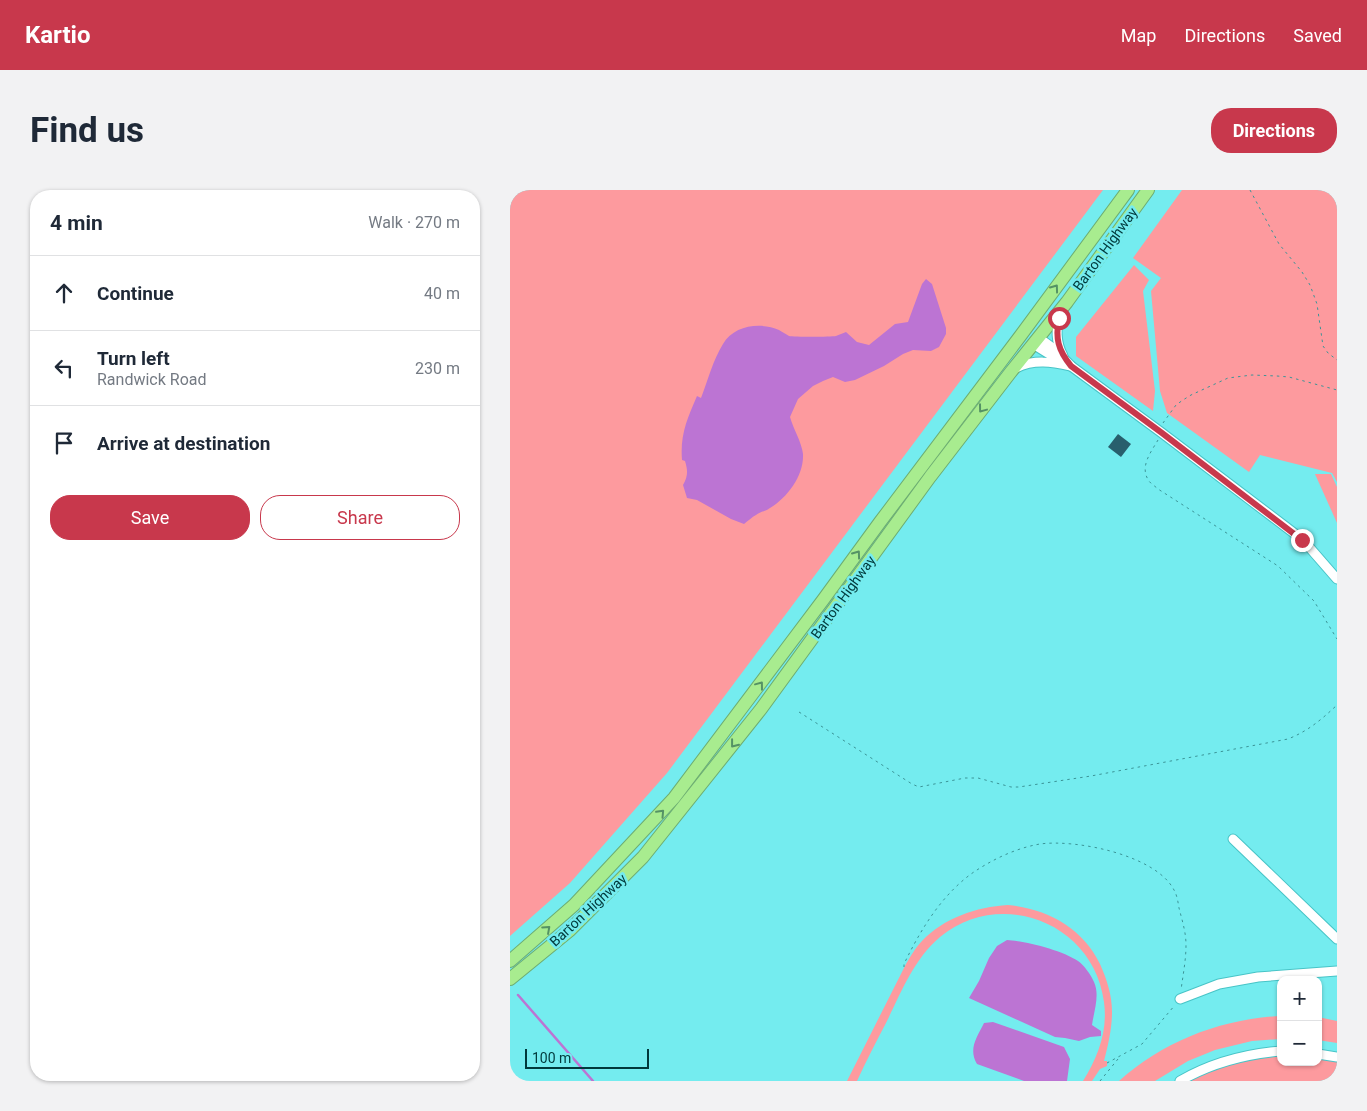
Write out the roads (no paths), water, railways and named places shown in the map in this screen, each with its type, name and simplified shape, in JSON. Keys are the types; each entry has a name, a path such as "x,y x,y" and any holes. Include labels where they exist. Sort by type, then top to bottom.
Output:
{"highway":[{"name":"Barton Highway","path":"510,961 574,905 674,798 824,600 1128,190"},
{"name":"Barton Highway","path":"510,979 570,930 643,857 761,709 919,492 1067,302 1148,190"},
{"path":"1024,331 1036,341"}],"street":[{"path":"1067,302 1059,318 1057,336 1062,353 1071,366"},
{"path":"1036,341 1057,360 1071,366 1302,540 1337,579"},
{"path":"1012,371 1024,365 1038,362 1052,362 1071,366"},
{"path":"1233,839 1337,939"},
{"path":"1180,999 1219,984 1258,977 1337,972"},
{"path":"1180,1081 1210,1066 1232,1059 1277,1052"},
{"path":"1322,1055 1337,1057"}],"waterway":[{"path":"518,995 593,1081"}]}
